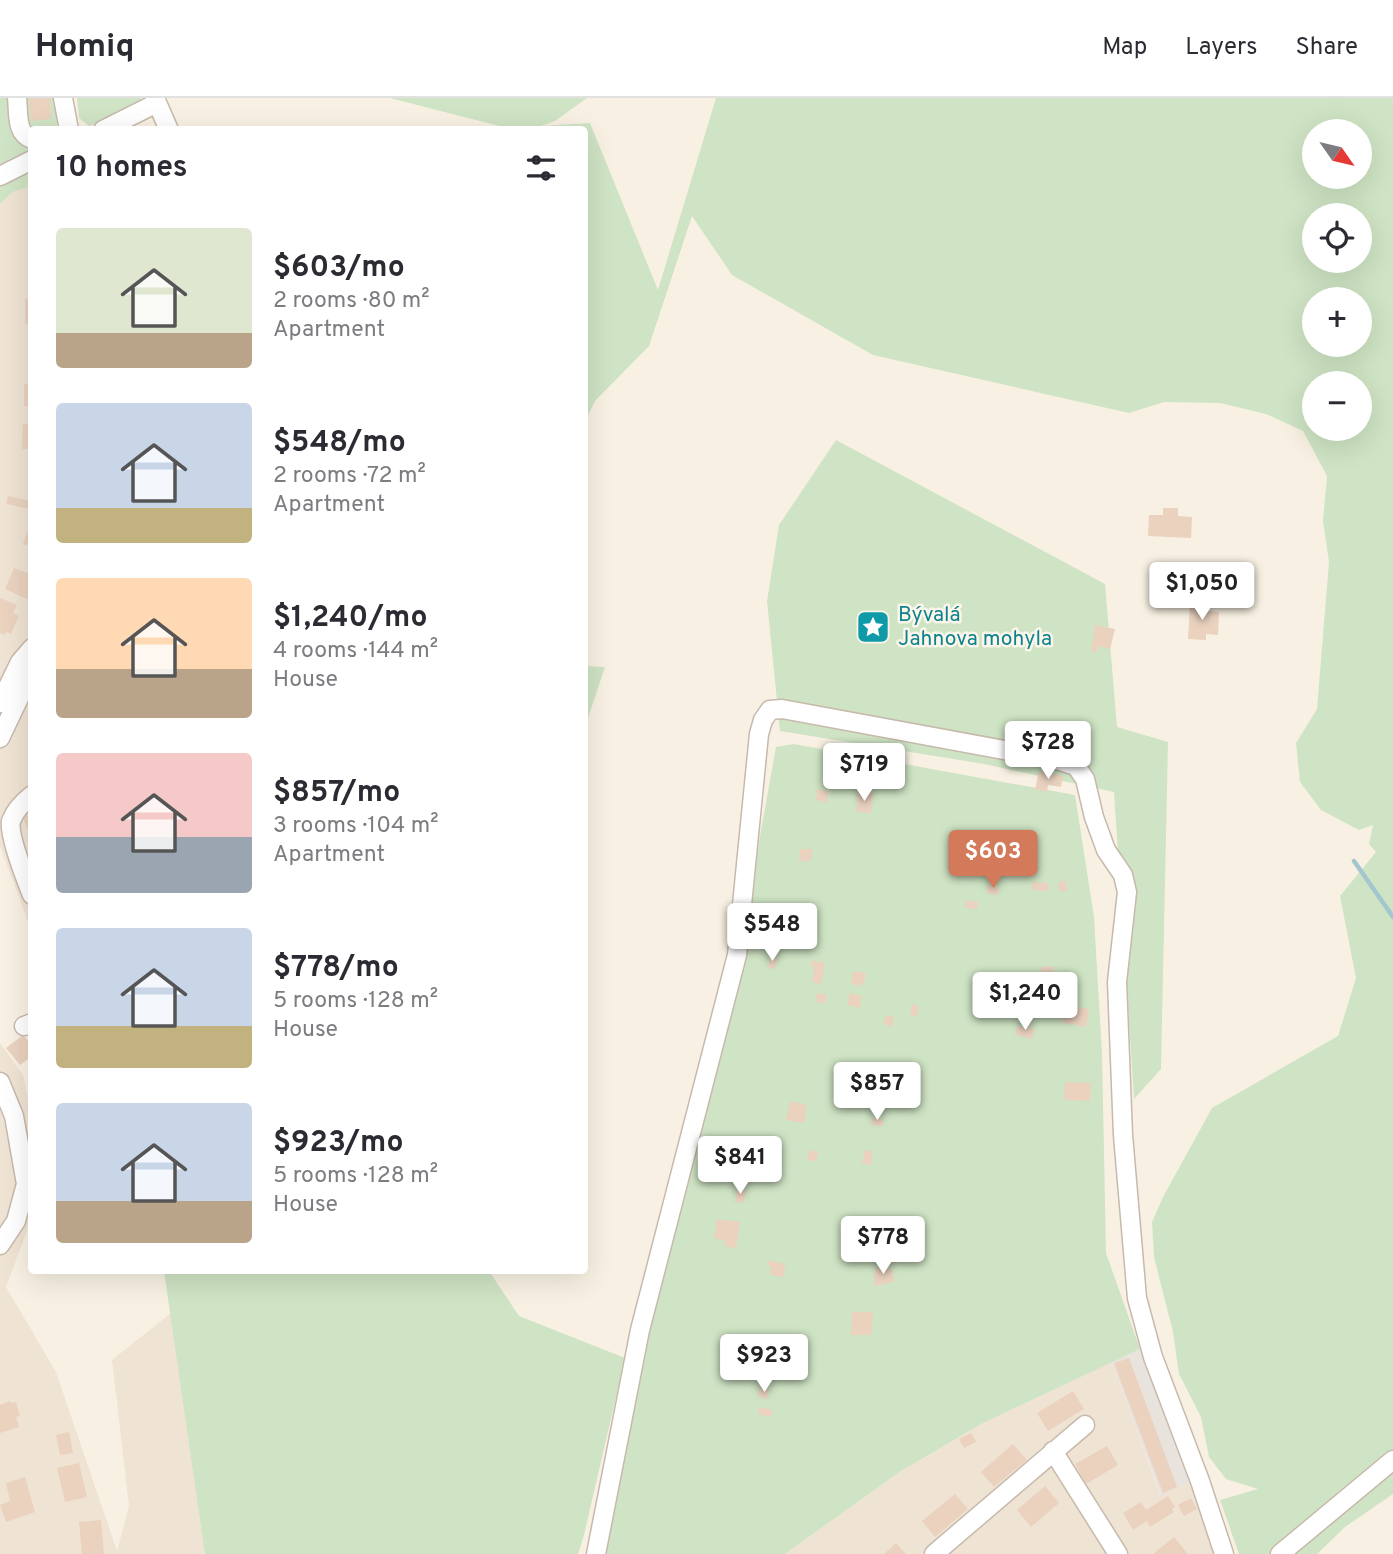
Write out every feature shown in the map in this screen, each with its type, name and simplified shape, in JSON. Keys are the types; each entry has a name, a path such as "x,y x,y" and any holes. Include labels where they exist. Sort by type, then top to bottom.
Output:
{"street":[{"path":"17,98 20,131 28,137"},
{"path":"62,98 68,126"},
{"path":"110,126 156,101 167,126"},
{"path":"0,176 28,162"},
{"path":"0,703 20,662 28,653"},
{"path":"0,738 28,679"},
{"path":"596,1554 640,1330 737,955 759,734 763,720 771,709 782,709 1053,759 1076,766 1085,779 1106,850 1123,875 1127,892 1117,982 1123,1135 1137,1298 1153,1357 1200,1481 1224,1554"},
{"path":"28,798 21,803 10,823 28,884"},
{"path":"0,1082 14,1116 8,1131 26,1184 16,1221 0,1245"},
{"path":"934,1554 1085,1425"},
{"path":"1053,1451 1118,1554"},
{"path":"1280,1554 1393,1460"}],"shaded area":[{"path":"28,187 28,922 0,846 0,204 13,192"},
{"path":"0,1043 23,1075 28,1099 28,1228 6,1287 56,1372 117,1551 129,1506 112,1360 171,1313 208,1550 203,1554 0,1554"},
{"path":"1140,1349 1191,1481 1161,1496 1112,1362"},
{"path":"1112,1362 1160,1495 1191,1481 1215,1554 785,1554 898,1473 981,1424"}],"green space":[{"path":"0,98 56,98 57,126 28,126 28,187 13,192 0,204"},
{"path":"77,98 141,98 140,102 117,116 89,126 79,118"},
{"path":"390,98 587,98 555,121 541,126 499,126"},
{"path":"716,98 1393,98 1393,1494 1345,1527 1317,1554 1239,1554 1220,1500 1258,1489 1226,1479 1209,1457 1201,1417 1179,1374 1173,1332 1154,1257 1152,1222 1212,1108 1338,1036 1356,978 1340,896 1376,852 1369,844 1373,825 1359,830 1321,810 1300,782 1296,743 1317,709 1329,562 1323,521 1327,476 1308,441 1372,441 1372,371 1302,371 1302,431 1266,414 1220,403 1164,402 1129,413 873,355 732,275 692,216 649,346 595,401 588,415 588,126 541,126 590,123 658,290"},
{"path":"836,440 1105,584 1117,727 1168,742 1161,1069 1134,1099 1114,792 984,764 780,731 767,601 779,525"},
{"path":"588,666 605,667 588,718"},
{"path":"794,744 1075,795 1094,917 1102,1053 1106,1253 1140,1349 981,1424 898,1473 785,1554 602,1554 616,1501 645,1338 736,989 776,747"},
{"path":"164,1274 491,1274 519,1316 625,1358 578,1554 205,1554"}],"building":[{"path":"29,98 50,98 51,119 31,121"},
{"path":"25,299 28,299 28,324 25,324"},
{"path":"24,384 28,384 28,406 24,406"},
{"path":"23,424 28,424 28,449 22,449"},
{"path":"8,496 28,500 28,509 6,504"},
{"path":"1163,508 1178,508 1178,516 1192,517 1191,538 1148,536 1149,515 1163,515"},
{"path":"28,529 28,546 23,544"},
{"path":"14,568 28,573 27,599 5,589"},
{"path":"0,598 17,605 13,613 19,616 11,634 0,633"},
{"path":"1190,604 1208,605 1208,611 1219,612 1218,635 1206,634 1206,640 1188,639"},
{"path":"1095,625 1115,629 1110,649 1098,646 1097,652 1091,651"},
{"path":"1039,771 1063,776 1061,787 1048,785 1047,792 1035,789"},
{"path":"817,789 829,791 827,803 816,800"},
{"path":"858,792 873,793 871,813 856,812"},
{"path":"28,814 28,830 22,816"},
{"path":"800,849 812,849 811,861 799,861"},
{"path":"1067,881 1067,891 1059,891 1058,882"},
{"path":"1032,882 1049,883 1048,891 1031,890"},
{"path":"988,885 999,887 998,895 986,893"},
{"path":"966,900 978,902 977,909 965,908"},
{"path":"770,957 777,958 775,969 768,968"},
{"path":"812,960 825,963 821,984 812,982"},
{"path":"1044,966 1053,967 1051,978 1040,976"},
{"path":"853,971 866,973 861,986 851,984"},
{"path":"817,993 827,995 825,1004 816,1002"},
{"path":"850,993 862,996 860,1008 847,1005"},
{"path":"1014,996 1025,998 1023,1006 1012,1004"},
{"path":"982,997 994,998 992,1008 978,1006"},
{"path":"913,1003 919,1007 917,1017 910,1015"},
{"path":"1066,1005 1089,1009 1086,1027 1063,1023"},
{"path":"886,1015 894,1017 892,1027 883,1024"},
{"path":"1017,1026 1035,1029 1032,1039 1015,1035"},
{"path":"23,1035 28,1041 28,1059 20,1065 6,1048"},
{"path":"1065,1082 1091,1083 1090,1101 1064,1100"},
{"path":"790,1101 807,1105 804,1123 786,1120"},
{"path":"872,1118 883,1119 883,1126 871,1125"},
{"path":"809,1150 818,1152 816,1161 807,1160"},
{"path":"865,1150 873,1151 871,1165 862,1164"},
{"path":"737,1189 746,1191 744,1203 735,1202"},
{"path":"717,1219 740,1222 736,1248 724,1246 725,1240 714,1239"},
{"path":"768,1260 785,1264 784,1277 770,1275 771,1266 767,1265"},
{"path":"886,1266 893,1271 894,1282 875,1286 875,1268"},
{"path":"852,1312 873,1312 872,1335 851,1335"},
{"path":"1129,1358 1177,1487 1163,1493 1114,1363"},
{"path":"760,1388 769,1390 767,1399 758,1397"},
{"path":"1073,1391 1084,1409 1048,1431 1037,1413"},
{"path":"16,1402 20,1416 16,1417 19,1427 0,1433 0,1405"},
{"path":"759,1407 773,1410 771,1417 758,1414"},
{"path":"69,1432 73,1453 60,1455 56,1435"},
{"path":"971,1433 976,1442 964,1448 959,1439"},
{"path":"1013,1444 1027,1460 994,1487 981,1472"},
{"path":"1107,1446 1118,1465 1086,1484 1075,1464"},
{"path":"79,1463 87,1497 65,1502 57,1468"},
{"path":"25,1477 35,1512 6,1522 0,1505 10,1501 6,1483"},
{"path":"1045,1486 1059,1503 1031,1527 1017,1510"},
{"path":"955,1494 968,1509 935,1537 922,1521"},
{"path":"1168,1496 1175,1507 1172,1509 1174,1512 1150,1527 1147,1521 1133,1530 1123,1513 1141,1502 1146,1510"},
{"path":"1191,1498 1197,1509 1184,1516 1178,1505"},
{"path":"101,1520 104,1554 82,1554 79,1522"},
{"path":"1174,1537 1188,1554 1153,1554 1164,1545"},
{"path":"896,1543 906,1554 884,1554"}],"waterway":[{"path":"1354,861 1393,917"}],"place":[{"name":"Bývalá Jahnova mohyla","path":"873,627"}]}
